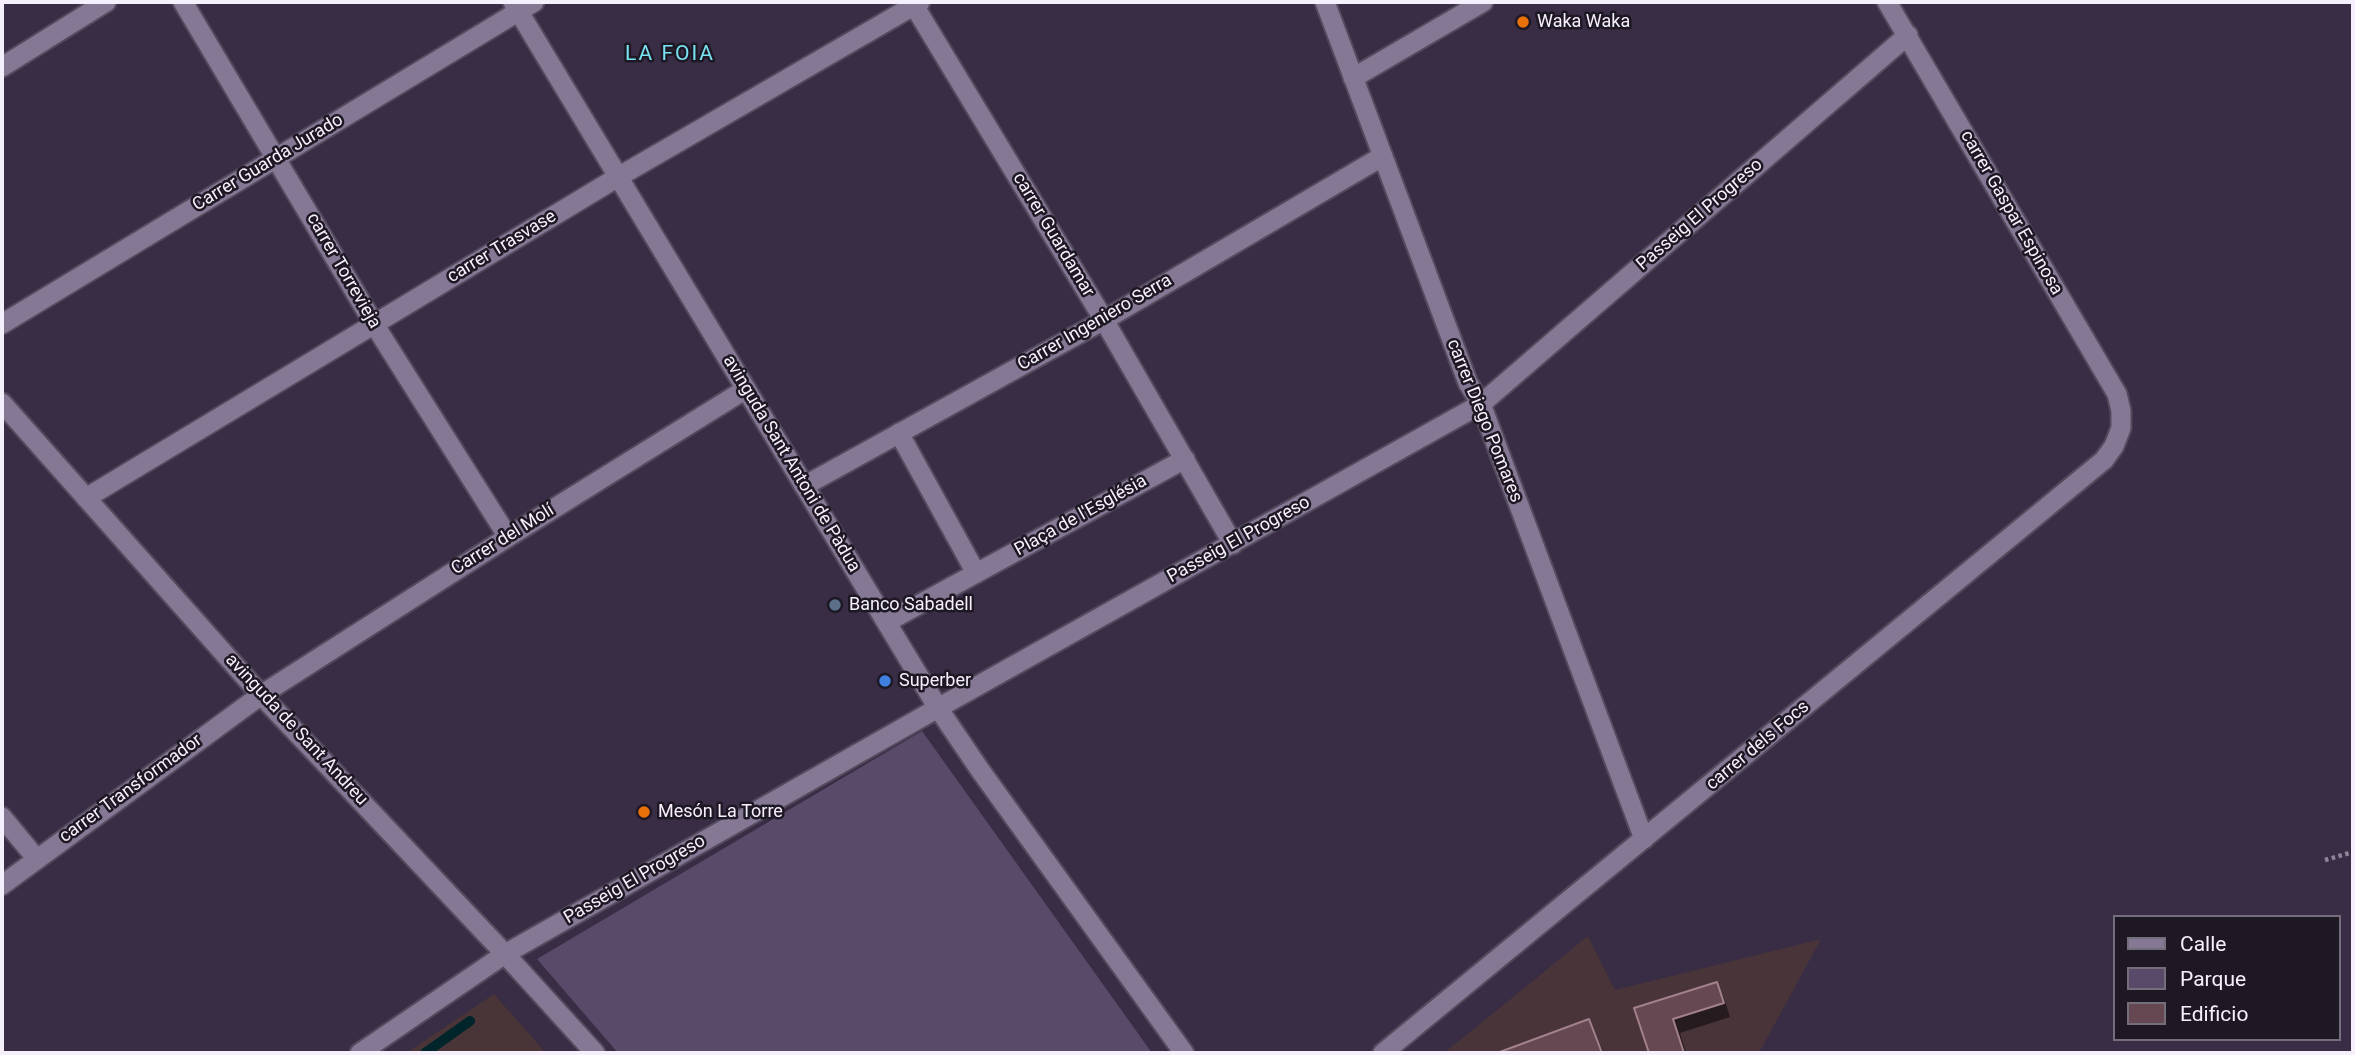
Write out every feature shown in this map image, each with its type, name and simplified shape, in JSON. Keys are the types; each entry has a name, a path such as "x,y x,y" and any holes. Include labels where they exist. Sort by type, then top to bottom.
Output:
{"street":[{"path":"2,67 106,2"},
{"name":"carrer Torrevieja","path":"183,2 374,324 508,537"},
{"name":"carrer Diego Pomares","path":"1325,2 1644,839"},
{"path":"1353,78 1483,2"},
{"name":"carrer Gaspar Espinosa","path":"1887,2 2116,394 2121,411 2121,428"},
{"name":"carrer Trasvase","path":"86,498 618,177 915,3"},
{"name":"carrer Guardamar","path":"915,3 1104,320 1233,544"},
{"name":"Carrer Guarda Jurado","path":"2,324 522,5"},
{"name":"avinguda Sant Antoni de Pàdua","path":"522,5 618,177 938,708 980,771 1184,1053"},
{"name":"Passeig El Progreso","path":"360,1053 505,954 1480,404 1908,36"},
{"name":"Carrer Ingeniero Serra","path":"804,486 1104,320 1382,156"},
{"name":"Carrer del Molí","path":"261,695 746,389"},
{"name":"avinguda de Sant Andreu","path":"2,402 261,695 595,1053"},
{"name":"carrer dels Focs","path":"1383,1053 2104,460 2114,446 2121,428"},
{"path":"899,433 976,573"},
{"name":"Plaça de l'Església","path":"887,622 1185,459"},
{"name":"carrer Transformador","path":"2,885 261,695"},
{"path":"2,817 36,858"}],"path":[{"path":"2325,860 2353,852"}],"shaded area":[{"path":"1588,936 1615,990 1821,939 1759,1053 1444,1053"},
{"path":"494,994 546,1053 406,1053"}],"green space":[{"path":"922,731 1152,1053 618,1053 537,959"}],"building":[{"path":"1717,982 1724,1003 1673,1019 1684,1053 1649,1053 1634,1008"},
{"path":"1589,1019 1602,1053 1497,1053"}],"waterway":[{"path":"425,1053 470,1021"}],"place":[{"name":"Waka Waka","path":"1523,22"},
{"name":"Banco Sabadell","path":"835,605"},
{"name":"Superber","path":"885,681"},
{"name":"Mesón La Torre","path":"644,812"}],"district":[{"name":"LA FOIA","path":"670,55"}]}
